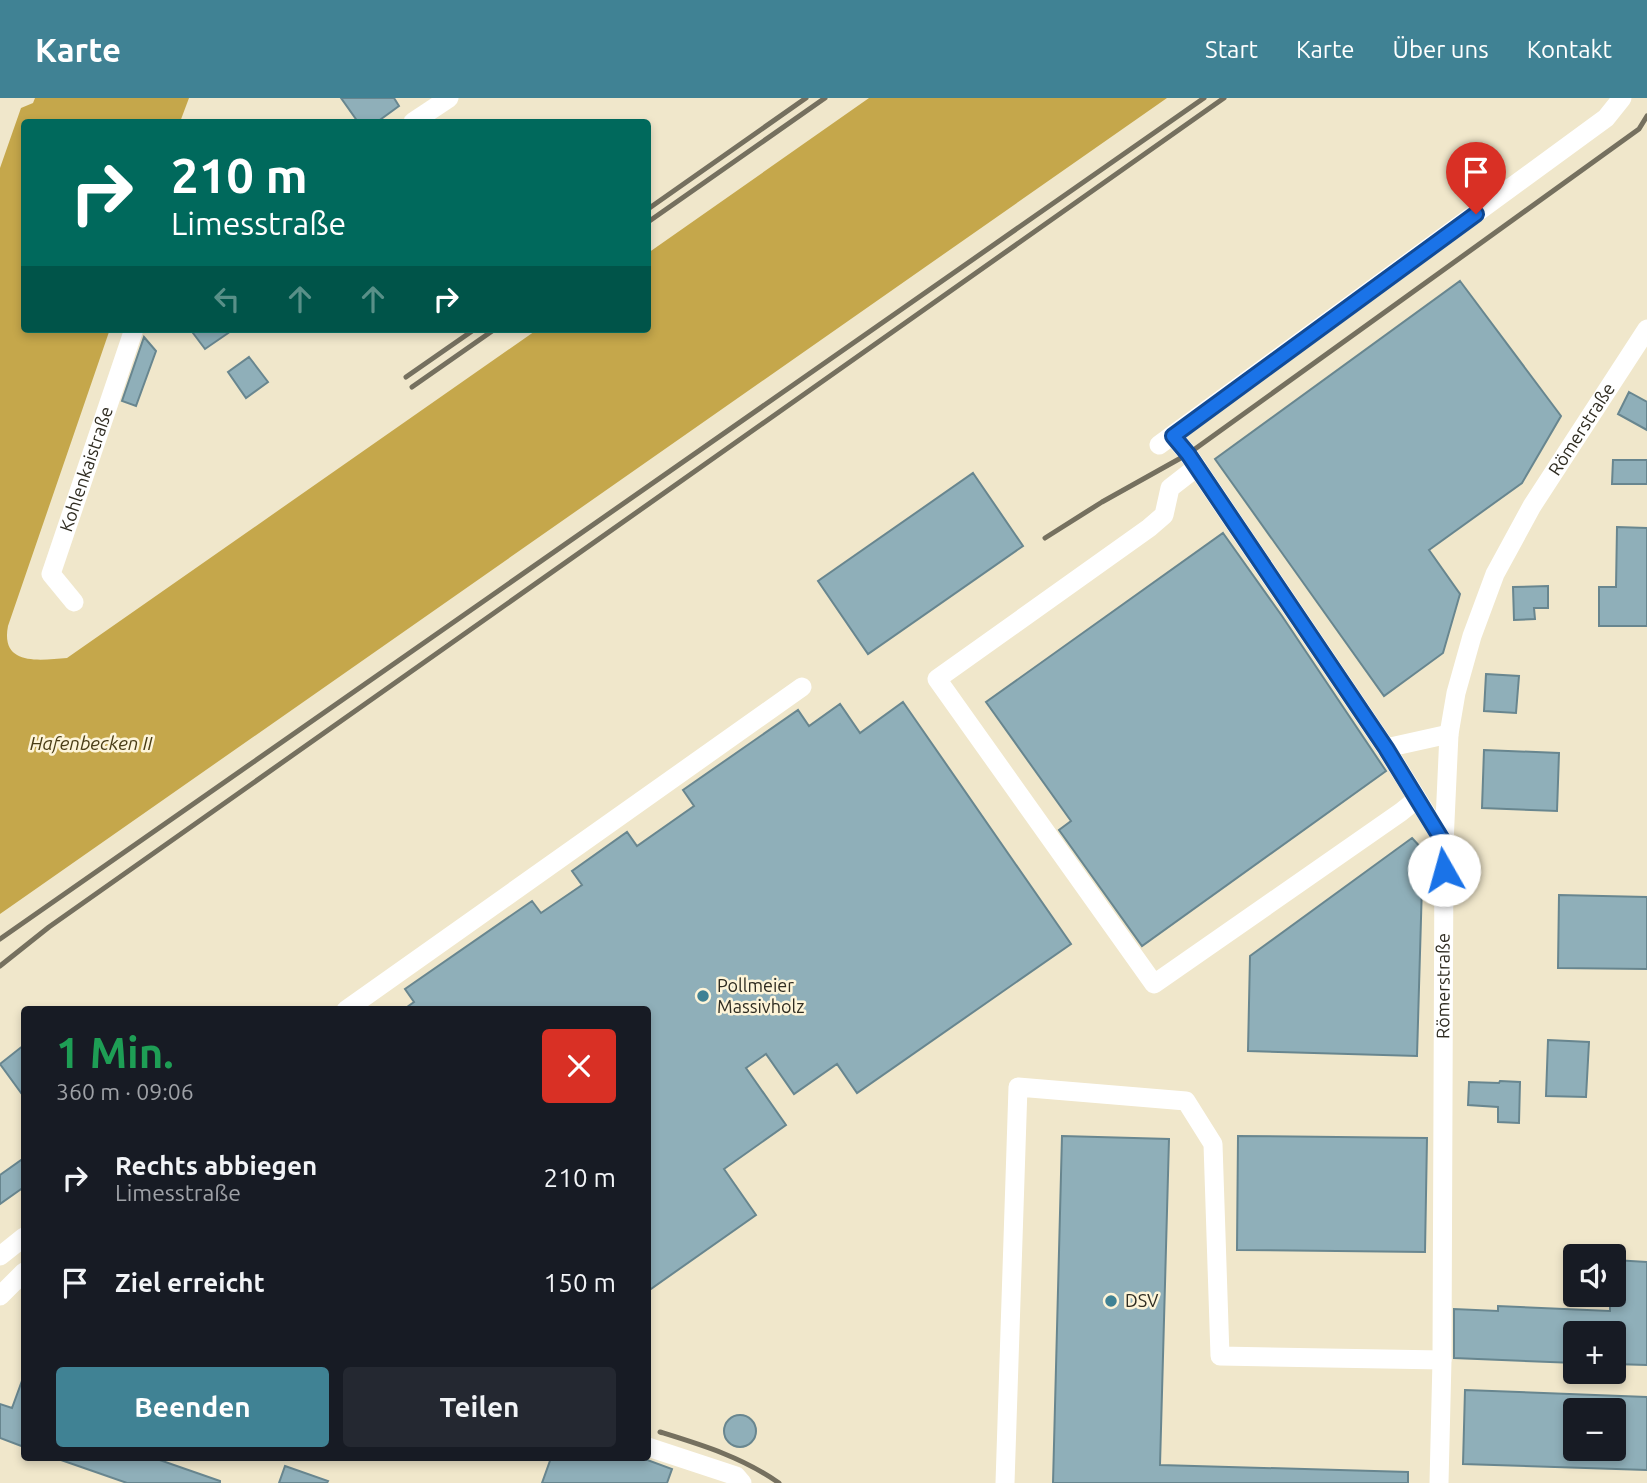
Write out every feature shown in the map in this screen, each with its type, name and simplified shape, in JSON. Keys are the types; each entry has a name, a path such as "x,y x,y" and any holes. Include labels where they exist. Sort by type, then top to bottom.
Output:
{"street":[{"path":"418,119 449,98"},
{"path":"1444,843 1386,748 1197,467 1166,440 1606,118 1622,98"},
{"name":"Römerstraße","path":"1439,1483 1444,843 1449,734 1456,694 1472,636 1494,574 1532,506 1647,329"},
{"name":"Kohlenkaistraße","path":"75,602 51,574 133,333"},
{"path":"1197,467 1170,488 1164,515 1149,528 937,679 1154,984 1401,813 1417,799"},
{"path":"352,1006 802,687"},
{"path":"1386,748 1449,734"},
{"path":"1005,1483 1018,1087 1186,1101 1213,1144 1220,1356 1442,1360"},
{"path":"0,1256 21,1239"},
{"path":"0,1296 21,1275"},
{"path":"651,1448 736,1476 742,1483"}],"water":[{"name":"Hafenbecken II","path":"35,98 189,98 181,119 21,119 21,333 109,333 8,626 7,639 10,649 16,655 46,660 67,658 532,333 651,333 651,251 869,98 1167,98 0,914 0,168 21,108 33,103"}],"building":[{"path":"341,98 394,98 399,106 381,119 356,119"},
{"path":"1460,281 1561,416 1522,483 1429,550 1460,594 1443,653 1384,696 1215,459"},
{"path":"193,333 228,333 205,349"},
{"path":"144,337 156,351 136,406 122,401"},
{"path":"249,357 268,382 246,398 228,372"},
{"path":"1629,392 1647,402 1647,430 1618,414"},
{"path":"1613,460 1647,460 1647,484 1612,484"},
{"path":"973,473 1023,546 868,654 818,581"},
{"path":"1617,527 1647,528 1647,626 1599,626 1599,587 1616,587"},
{"path":"1223,533 1386,771 1142,946 1059,830 1071,821 986,702"},
{"path":"1548,586 1548,608 1534,608 1535,619 1514,620 1513,587"},
{"path":"1486,674 1519,676 1516,713 1484,711"},
{"name":"Pollmeier Massivholz","path":"903,702 1071,944 857,1093 837,1064 794,1094 766,1054 746,1068 786,1125 724,1169 756,1215 651,1289 651,1006 408,1006 414,1002 405,989 532,901 541,913 582,885 572,871 627,832 637,846 694,806 683,790 798,710 809,726 840,704 860,733"},
{"path":"1484,750 1559,753 1557,811 1482,808"},
{"path":"1412,838 1423,850 1417,1056 1248,1051 1250,956"},
{"path":"1559,895 1647,897 1647,969 1558,968"},
{"path":"1548,1040 1589,1042 1586,1097 1546,1096"},
{"path":"21,1047 21,1093 0,1064"},
{"path":"1469,1082 1520,1082 1519,1123 1498,1122 1498,1107 1468,1105"},
{"name":"DSV","path":"1062,1136 1169,1139 1160,1465 1408,1472 1408,1483 1053,1483"},
{"path":"1238,1136 1427,1138 1425,1252 1237,1250"},
{"path":"21,1160 21,1189 0,1204 0,1175"},
{"path":"1626,1261 1647,1262 1647,1365 1626,1364 1626,1321 1563,1321 1563,1363 1454,1358 1454,1309 1498,1311 1498,1306 1610,1311 1610,1307 1626,1307"},
{"path":"21,1383 21,1446 0,1438 0,1404 12,1408"},
{"path":"1465,1390 1647,1397 1647,1470 1463,1464"},
{"path":"740,1415 751,1420 756,1431 751,1442 740,1447 729,1442 724,1431 729,1420"},
{"path":"64,1461 163,1461 220,1481 220,1483 127,1483"},
{"path":"550,1461 650,1461 672,1469 667,1483 542,1483"},
{"path":"285,1466 328,1481 279,1483"}],"railway":[{"path":"651,207 806,98"},
{"path":"651,220 825,98"},
{"path":"0,939 1204,98"},
{"path":"0,966 49,927 1224,98"},
{"path":"1045,538 1102,502 1188,454 1639,129 1647,116"},
{"path":"406,377 469,333"},
{"path":"412,387 489,333"},
{"path":"660,1432 736,1459 779,1483"}],"place":[{"name":"Pollmeier Massivholz","path":"703,996"},
{"name":"DSV","path":"1111,1301"}],"route":[{"path":"1444,870 1444,843 1386,748 1188,454 1173,436 1476,214"}]}
